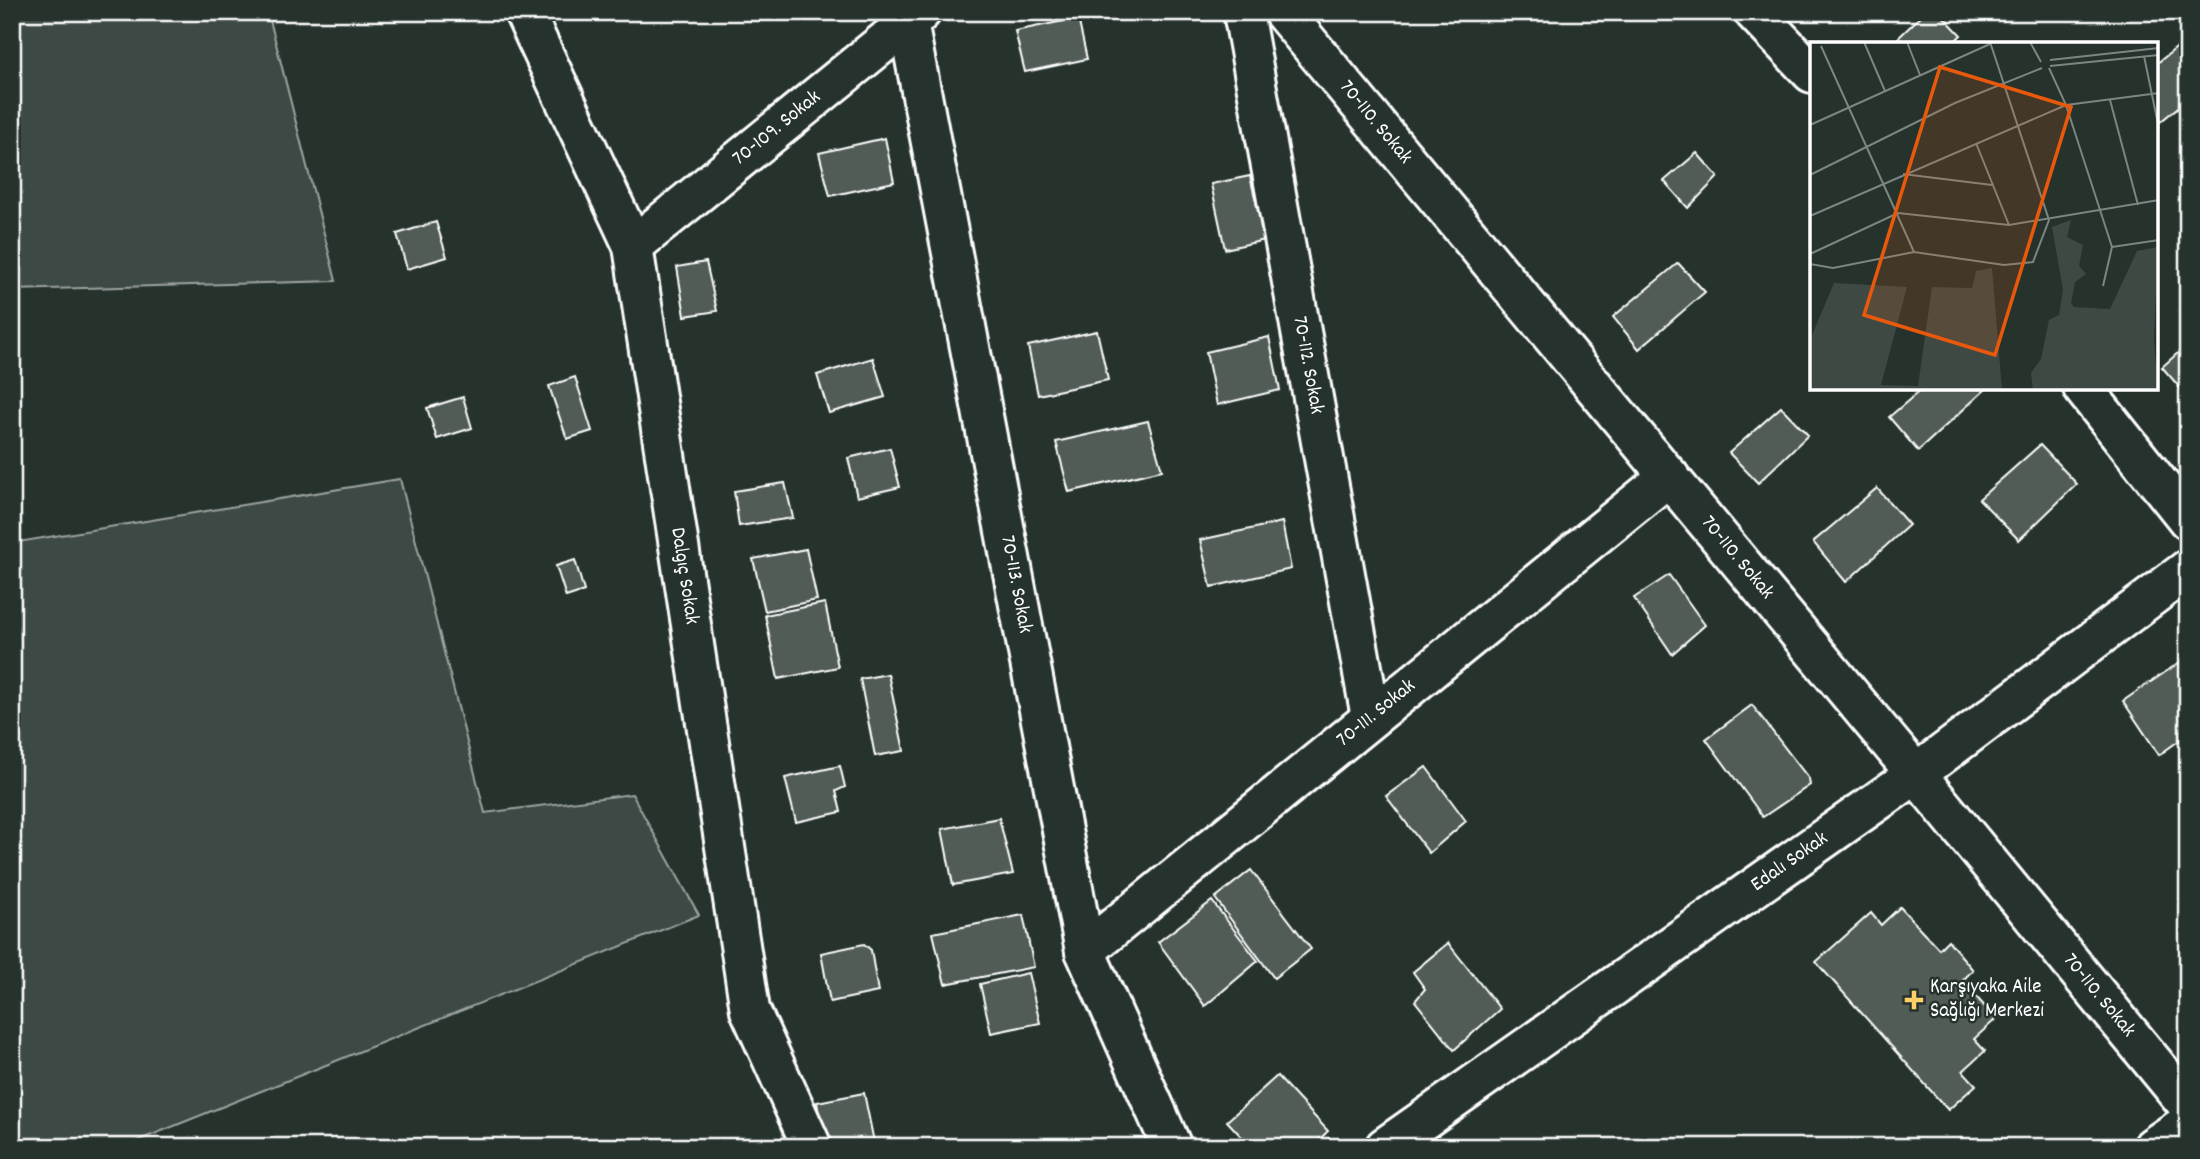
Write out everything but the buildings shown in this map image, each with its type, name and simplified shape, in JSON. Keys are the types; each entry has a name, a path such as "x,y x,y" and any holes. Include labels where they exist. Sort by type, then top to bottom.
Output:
{"street":[{"name":"Dalgıç Sokak","path":"524,12 634,246 750,1010 812,1147"},
{"name":"70-112. Sokak","path":"1243,12 1371,717"},
{"name":"70-110. Sokak","path":"1283,12 2188,1105"},
{"path":"1754,12 1810,72"},
{"name":"70-109. Sokak","path":"634,246 909,16"},
{"name":"70-113. Sokak","path":"909,16 1085,951 1172,1147"},
{"path":"2084,390 2188,520"},
{"name":"70-111. Sokak","path":"1085,951 1669,476"},
{"name":"Edalı Sokak","path":"1385,1147 1916,774 2188,569"},
{"path":"2153,1147 2188,1123"}],"shaded area":[{"path":"12,12 268,12 336,281 12,290"},
{"path":"400,479 485,813 632,794 699,915 122,1147 12,1147 12,543"}],"place":[{"name":"Karşıyaka Aile Sağlığı Merkezi","path":"1914,1000"}]}
